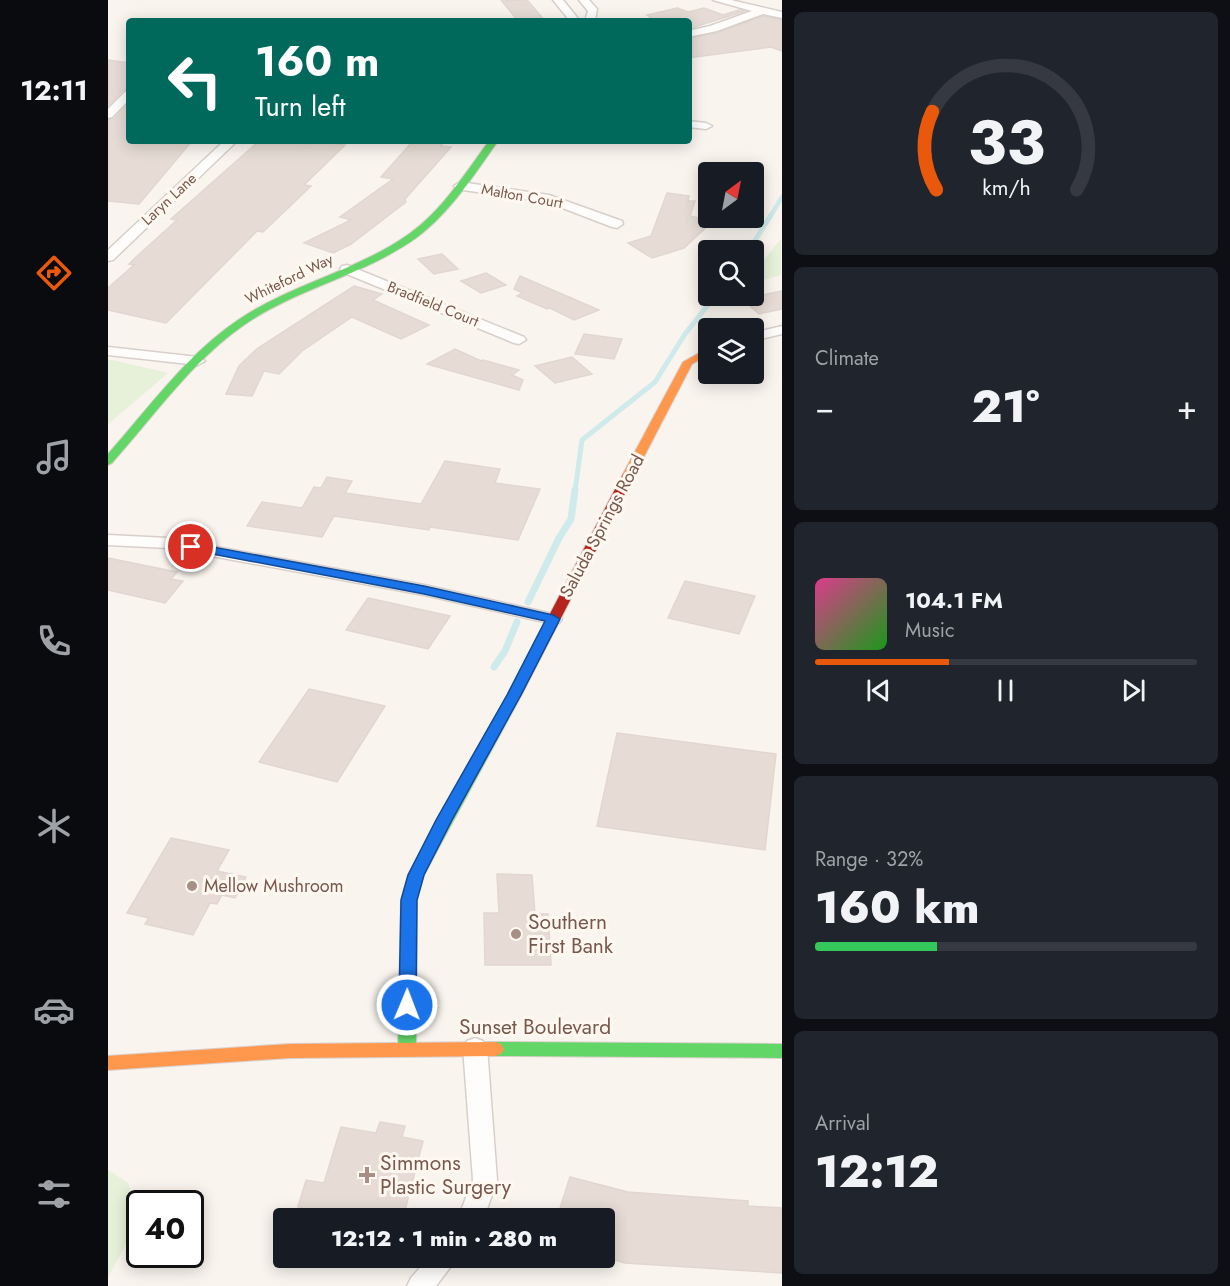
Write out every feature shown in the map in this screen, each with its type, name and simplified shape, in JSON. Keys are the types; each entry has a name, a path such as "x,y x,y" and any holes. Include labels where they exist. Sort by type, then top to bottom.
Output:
{"street":[{"path":"558,0 573,18"},
{"path":"584,0 593,11 591,18"},
{"path":"717,0 782,15"},
{"path":"692,33 713,29 761,11"},
{"path":"108,116 126,97"},
{"path":"692,124 706,126"},
{"name":"Laryn Lane","path":"108,257 228,144"},
{"name":"Whiteford Way","path":"108,461 219,339 257,311 289,294 348,269 410,238 437,214 492,144"},
{"name":"Malton Court","path":"460,186 549,199 617,224"},
{"name":"Bradfield Court","path":"348,269 519,340"},
{"path":"764,334 782,330"},
{"path":"108,351 198,361"},
{"name":"Saluda Springs Road","path":"407,1048 410,892 444,820 514,695 688,362 698,356"},
{"path":"108,540 168,543 424,590 553,619"},
{"path":"475,1047 485,1180 475,1208"},
{"name":"Sunset Boulevard","path":"108,1063 290,1052 407,1048 782,1052"},
{"path":"420,1286 436,1268"}],"green space":[{"path":"781,239 781,275 764,280 764,260"},
{"path":"108,359 168,373 108,424"},
{"path":"108,1170 128,1183 130,1190 126,1190 126,1244 108,1277"}],"building":[{"path":"501,0 527,0 542,18 516,18"},
{"path":"677,8 688,12 704,8 723,15 739,10 745,11 692,28 692,18 652,18 647,15"},
{"path":"763,16 782,20 782,51 771,47 692,57 692,38 717,33"},
{"path":"108,60 126,63 126,90 108,106"},
{"path":"126,106 126,144 189,144 139,204 108,201 108,120 114,119"},
{"path":"256,144 345,145 304,185 311,186 263,232 257,231 166,323 108,310 108,288 134,265 129,264 177,220 171,219"},
{"path":"410,144 442,144 441,146 451,147 405,199 406,202 351,244 333,253 304,243 351,220 340,217 393,179 381,177"},
{"path":"667,193 689,196 688,201 695,201 690,216 698,218 698,228 705,228 684,248 652,258 628,243 651,236"},
{"path":"442,254 458,269 434,274 418,259"},
{"path":"486,273 506,285 481,293 461,281"},
{"path":"520,276 599,310 574,320 550,308 547,309 517,296 523,293 514,289"},
{"path":"354,286 382,294 373,300 429,325 401,339 352,317 302,351 279,374 264,371 252,396 226,394 239,366 258,348"},
{"path":"782,291 782,309 759,314 750,306 764,306 764,295"},
{"path":"584,334 622,339 614,359 575,354"},
{"path":"455,349 481,361 519,370 512,375 523,380 519,390 427,364"},
{"path":"572,357 592,374 555,383 535,366"},
{"path":"445,461 500,469 495,483 540,489 518,540 334,516 322,537 247,526 262,502 302,508 314,487 321,488 327,477 352,481 345,493 421,504"},
{"path":"108,558 177,572 171,579 183,581 165,603 108,590"},
{"path":"685,581 755,596 739,634 668,618"},
{"path":"368,598 450,616 428,649 346,630"},
{"path":"309,689 385,706 337,782 259,762"},
{"path":"617,733 776,754 765,850 597,826"},
{"name":"Mellow Mushroom","path":"171,838 229,850 217,871 246,877 235,898 222,895 217,904 210,903 193,935 145,924 149,918 127,913"},
{"path":"497,874 532,875 535,914 548,914 551,965 485,965 484,913 499,913"},
{"path":"380,1122 405,1126 402,1137 423,1141 406,1208 298,1207 306,1180 324,1183 341,1127 376,1133"},
{"path":"570,1177 628,1192 748,1201 748,1206 782,1208 782,1273 625,1263 615,1260 615,1208 560,1208"}],"waterway":[{"path":"770,217 782,197"},
{"path":"755,240 771,215"},
{"path":"575,491 582,440 655,382 685,334 707,306"},
{"path":"528,602 559,538 571,519 575,490"},
{"path":"494,667 505,651 517,622"}],"traffic: fast":[{"path":"108,461 187,371 221,338 260,310 391,250 411,237 446,205 492,144"},
{"path":"407,1048 409,900 416,875 515,694"},
{"path":"495,1049 782,1051"}],"traffic: slow":[{"path":"629,474 688,362 698,356"},
{"path":"108,1063 290,1051 495,1049"}],"traffic: jam":[{"path":"515,694 629,474"}],"place":[{"name":"Mellow Mushroom","path":"192,886"},
{"name":"Southern First Bank","path":"516,934"},
{"name":"Simmons Plastic Surgery","path":"367,1175"}],"route":[{"path":"191,547 424,590 553,619 416,875 409,900 407,1005"}]}
